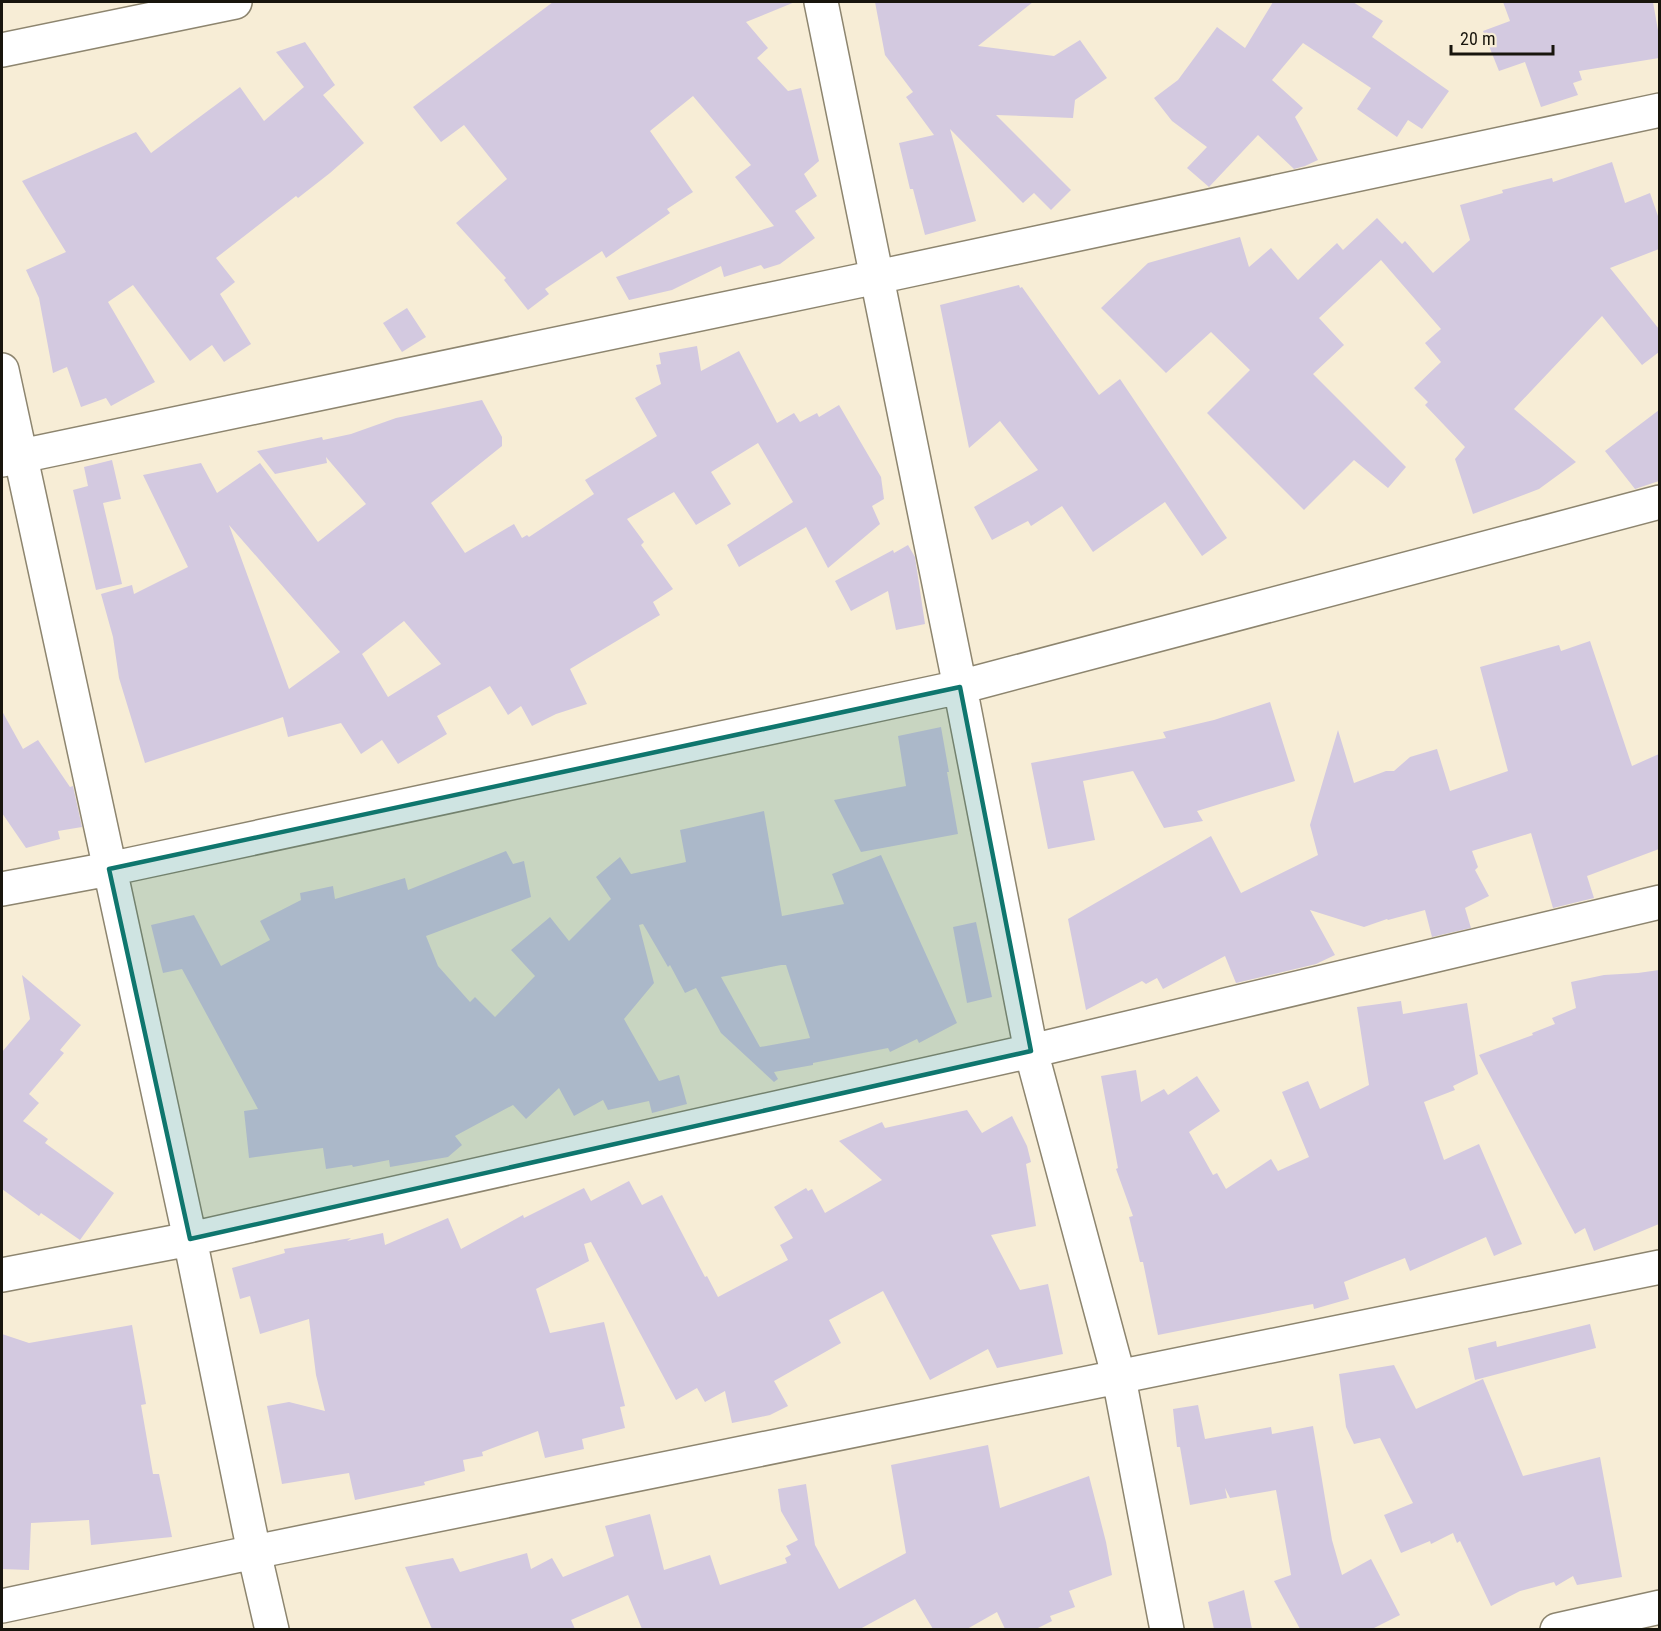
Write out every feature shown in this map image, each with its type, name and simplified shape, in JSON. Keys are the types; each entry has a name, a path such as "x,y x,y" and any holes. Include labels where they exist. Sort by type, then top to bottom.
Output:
{"street":[{"path":"2,50 235,2"},
{"path":"821,2 960,687 1031,1051 1119,1378 1167,1629"},
{"path":"11,458 877,277 1659,110"},
{"path":"2,370 11,458 109,869 272,1629"},
{"path":"2,889 109,869 960,687 1659,502"},
{"path":"2,1275 190,1239 1031,1051 1659,902"},
{"path":"2,1606 254,1552 1659,1267"},
{"path":"1557,1629 1659,1607"}],"highlighted area":[{"path":"960,687 1031,1051 190,1239 109,869"}],"building":[{"path":"553,2 795,2 746,22 768,48 757,58 788,91 801,88 819,161 804,174 817,196 795,211 815,238 780,264 764,269 761,265 724,277 721,266 672,290 629,300 616,277 774,226 735,177 751,165 693,96 650,131 693,192 667,209 670,213 606,258 602,251 545,289 549,294 528,310 504,280 506,278 456,223 507,179 464,125 441,142 413,107"},
{"path":"875,2 1033,2 978,46 1054,56 1080,40 1107,78 1075,100 1073,118 996,115 1071,190 1051,210 1034,193 1023,203 950,129 976,221 925,235 913,189 910,189 899,143 934,135 906,97 913,92 885,55"},
{"path":"1273,2 1353,2 1383,21 1372,37 1449,91 1422,129 1408,120 1397,137 1357,109 1371,88 1303,43 1272,80 1303,108 1295,117 1318,160 1294,169 1258,135 1209,187 1187,168 1207,147 1172,121 1154,98 1178,80 1217,27 1245,48"},
{"path":"1503,2 1653,2 1659,36 1659,58 1579,71 1582,80 1573,83 1578,95 1541,107 1525,62 1499,71 1483,31 1510,21"},
{"path":"305,42 335,85 323,95 364,143 298,198 296,196 216,258 235,282 220,294 251,344 224,362 212,345 190,361 133,285 108,302 155,382 111,406 106,398 81,407 67,367 53,373 39,298 26,270 66,252 22,181 136,132 151,153 240,87 264,121 304,87 276,52"},
{"path":"1612,162 1625,203 1650,193 1659,219 1659,249 1610,268 1659,329 1659,352 1642,365 1602,316 1514,409 1576,462 1539,489 1473,514 1455,459 1465,447 1425,405 1428,402 1414,388 1441,362 1425,343 1441,329 1381,260 1319,318 1344,345 1313,374 1406,467 1388,488 1354,460 1304,510 1207,413 1250,370 1211,332 1166,373 1101,308 1148,263 1240,237 1249,267 1271,248 1298,280 1337,243 1343,250 1377,218 1402,244 1405,241 1433,273 1470,240 1460,205 1503,193 1502,190 1552,178 1553,182"},
{"path":"1019,285 1099,395 1120,379 1227,538 1202,556 1165,502 1093,552 1062,506 1031,526 1028,521 992,540 974,507 1038,470 1000,421 969,448 940,305"},
{"path":"407,308 426,337 402,352 383,323"},
{"path":"697,346 701,371 739,351 777,423 794,413 800,422 817,413 819,417 839,405 881,477 884,499 872,506 880,524 828,568 806,527 739,567 727,545 793,502 758,443 711,472 731,504 696,525 674,492 627,519 644,542 641,545 673,589 653,602 660,615 570,669 587,704 556,714 532,726 521,706 508,715 490,686 437,716 447,734 398,764 382,740 361,754 341,723 288,737 283,717 145,763 119,678 113,637 101,594 132,585 134,594 188,567 143,475 201,463 217,493 260,463 318,542 366,504 326,457 327,463 275,474 257,451 322,437 323,440 351,434 396,418 482,400 502,437 502,446 431,503 465,553 514,524 522,538 527,535 529,537 594,494 585,480 657,436 635,398 661,384 656,365 661,364 659,353","holes":["229,525 340,652 289,689","404,621 441,664 388,697 362,654"]},
{"path":"1659,410 1659,481 1635,489 1605,451"},
{"path":"112,460 121,499 103,503 122,584 96,590 73,490 88,486 84,467"},
{"path":"908,545 915,557 925,624 896,630 888,591 851,611 835,581 893,550 894,553"},
{"path":"1590,641 1632,766 1659,754 1659,849 1587,876 1594,898 1553,908 1531,833 1472,851 1478,867 1475,870 1489,896 1465,908 1471,928 1432,937 1425,910 1364,927 1310,910 1335,955 1316,964 1236,983 1225,956 1163,989 1157,978 1146,984 1142,981 1086,1010 1068,919 1211,836 1241,893 1318,855 1310,825 1338,730 1354,783 1386,771 1394,771 1410,757 1437,749 1450,791 1508,771 1480,667 1559,645 1561,651"},
{"path":"1270,702 1295,781 1197,811 1203,821 1164,828 1133,771 1083,781 1095,840 1048,849 1031,763 1166,738 1163,732 1214,720"},
{"path":"2,711 23,749 38,740 70,787 73,786 82,827 58,831 60,839 26,848 2,813"},
{"path":"941,727 958,834 861,852 834,800 906,786 898,736"},
{"path":"764,811 782,916 844,904 832,874 881,855 957,1023 919,1043 917,1039 890,1052 888,1048 774,1072 778,1079 774,1082 721,1033 696,988 685,993 643,924 639,925 654,983 624,1019 659,1081 679,1075 687,1104 652,1113 649,1101 608,1110 603,1100 574,1116 559,1088 526,1119 513,1105 455,1136 462,1145 448,1157 390,1167 389,1160 353,1167 352,1165 326,1169 323,1148 249,1158 244,1111 258,1109 182,969 163,973 151,925 194,915 221,966 270,940 260,921 301,900 300,893 333,886 335,899 405,878 408,890 506,851 513,864 524,861 531,897 426,936 438,966 470,1002 475,997 495,1017 535,976 511,950 550,917 569,941 611,899 596,877 620,857 631,874 686,862 680,830","holes":["786,965 810,1038 760,1047 721,977"]},
{"path":"976,922 992,997 967,1003 953,927"},
{"path":"1659,970 1659,1224 1594,1251 1585,1228 1575,1234 1479,1055 1533,1035 1532,1033 1555,1024 1552,1018 1576,1008 1571,982 1604,975"},
{"path":"22,975 81,1025 60,1050 64,1053 29,1094 39,1103 23,1121 48,1139 45,1143 114,1193 80,1240 41,1213 39,1216 2,1189 2,1052 30,1019"},
{"path":"1401,1001 1403,1014 1467,1003 1478,1074 1453,1086 1455,1090 1424,1102 1444,1160 1479,1144 1522,1244 1494,1256 1486,1237 1410,1271 1405,1258 1344,1282 1349,1299 1314,1309 1313,1304 1158,1335 1143,1262 1140,1262 1129,1217 1133,1216 1116,1169 1118,1168 1101,1076 1136,1070 1141,1102 1164,1089 1168,1095 1197,1076 1220,1111 1189,1132 1213,1175 1217,1173 1226,1189 1271,1159 1278,1171 1309,1157 1282,1092 1308,1081 1320,1109 1369,1085 1357,1007"},
{"path":"967,1110 982,1133 1012,1116 1027,1146 1031,1162 1026,1164 1036,1226 991,1235 1020,1290 1048,1284 1063,1354 997,1368 988,1349 930,1380 883,1291 829,1320 841,1343 774,1381 788,1406 770,1415 732,1423 725,1391 705,1402 697,1388 676,1400 591,1242 584,1244 589,1261 536,1289 550,1333 604,1322 625,1406 620,1407 625,1428 582,1439 584,1449 545,1458 538,1431 482,1452 483,1456 463,1460 465,1471 424,1482 425,1485 355,1500 349,1473 282,1484 267,1406 289,1402 325,1411 316,1375 309,1319 260,1334 250,1296 240,1299 232,1268 285,1253 284,1249 351,1238 347,1241 383,1233 385,1245 448,1218 461,1249 523,1215 524,1218 584,1188 591,1201 629,1181 642,1205 662,1195 718,1297 788,1260 780,1245 793,1238 774,1207 806,1188 808,1191 812,1189 825,1213 882,1180 839,1141 882,1122 885,1128"},
{"path":"1590,1324 1596,1348 1475,1380 1468,1348 1496,1341 1497,1347"},
{"path":"132,1325 146,1404 141,1405 153,1474 159,1474 172,1537 91,1545 89,1520 31,1523 29,1570 2,1569 2,1334 29,1343"},
{"path":"1394,1365 1416,1409 1483,1379 1523,1476 1600,1457 1622,1577 1577,1585 1573,1576 1556,1586 1554,1582 1520,1591 1491,1606 1460,1541 1457,1543 1453,1533 1431,1544 1430,1541 1401,1553 1384,1515 1413,1503 1380,1438 1354,1444 1346,1427 1339,1374"},
{"path":"1198,1405 1205,1439 1271,1427 1272,1434 1313,1426 1332,1540 1342,1575 1371,1559 1400,1615 1368,1629 1300,1629 1274,1581 1291,1575 1276,1490 1230,1498 1225,1488 1227,1498 1190,1505 1180,1447 1177,1447 1173,1409"},
{"path":"988,1445 1000,1508 1089,1476 1112,1575 1069,1591 1075,1607 1050,1616 1052,1621 1036,1629 1005,1629 997,1612 967,1629 933,1629 915,1599 860,1629 642,1629 628,1595 571,1620 575,1629 432,1629 405,1567 453,1558 460,1572 527,1553 531,1569 552,1558 563,1577 614,1556 605,1526 650,1514 664,1570 710,1555 720,1585 787,1563 785,1558 791,1555 786,1546 798,1540 781,1511 778,1489 806,1484 815,1545 839,1589 906,1553 891,1465"},
{"path":"1244,1590 1252,1629 1214,1629 1208,1602"}]}
